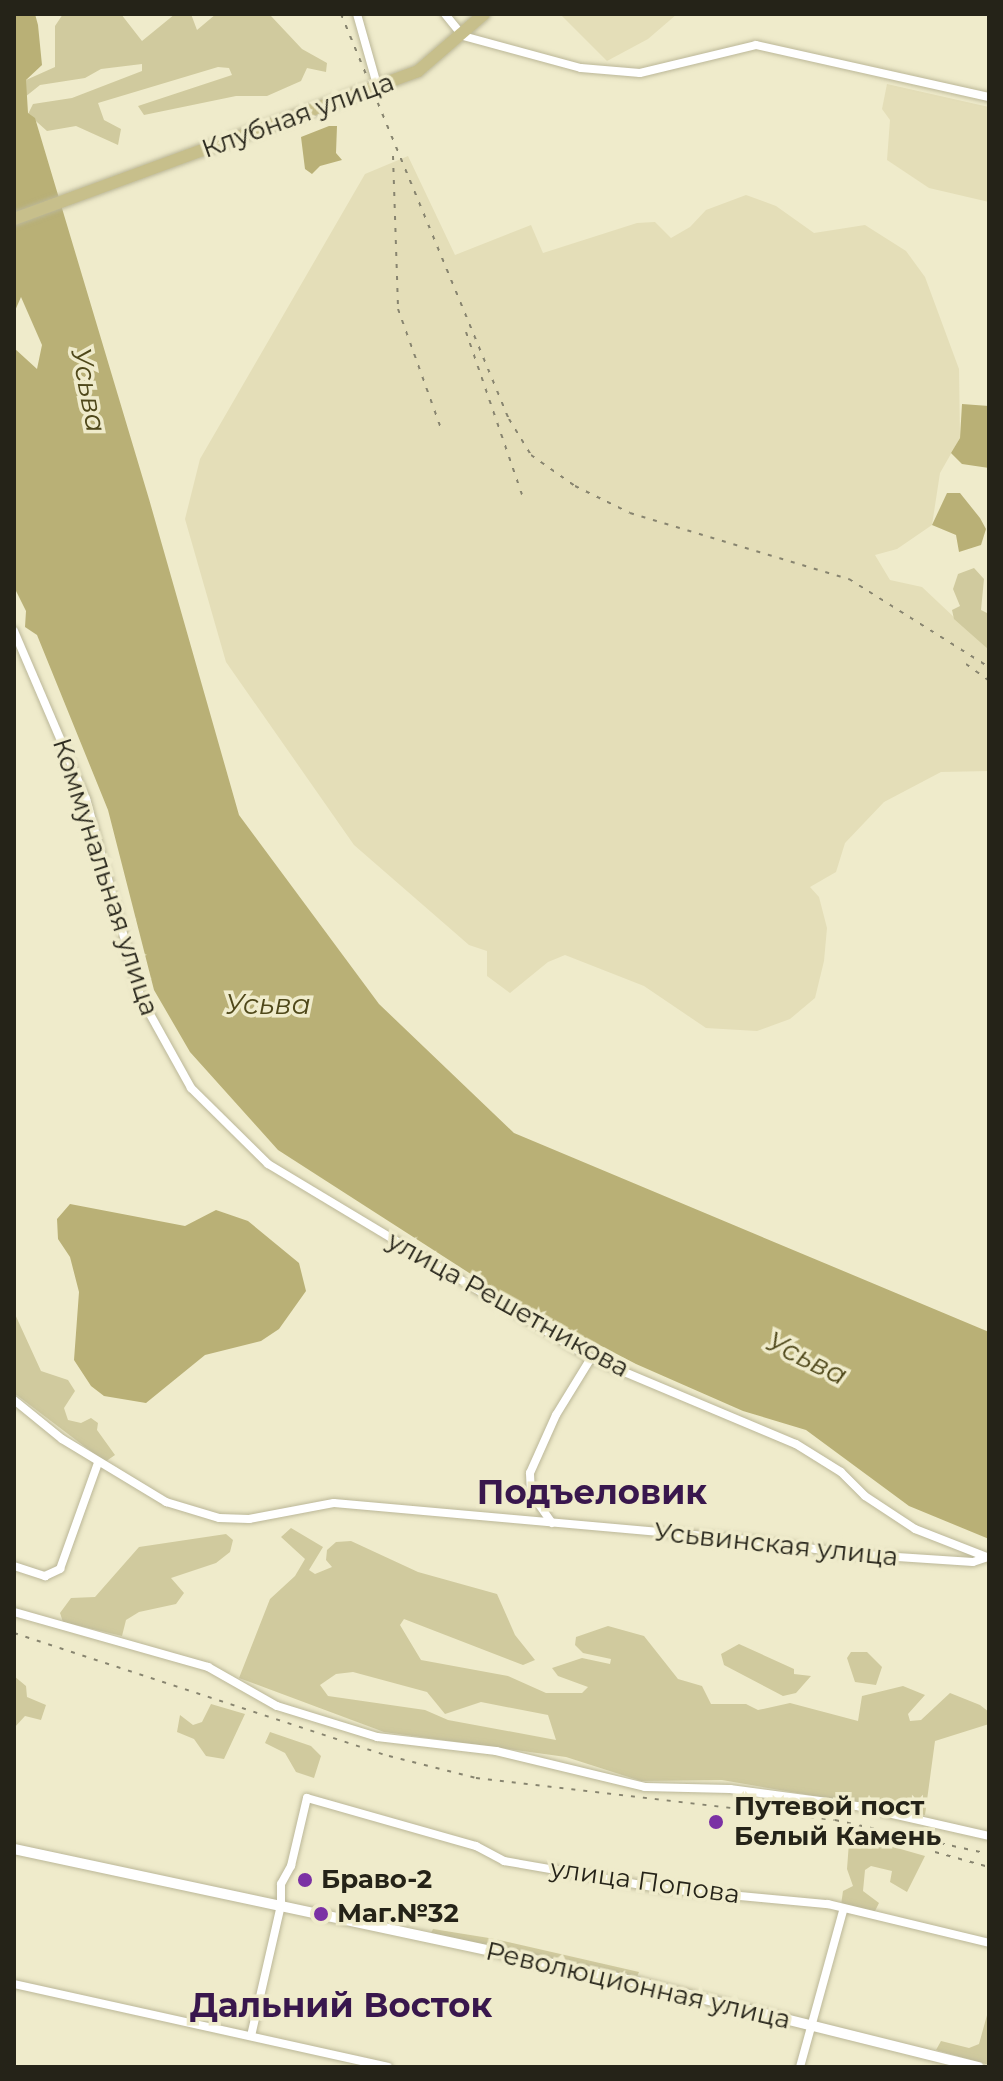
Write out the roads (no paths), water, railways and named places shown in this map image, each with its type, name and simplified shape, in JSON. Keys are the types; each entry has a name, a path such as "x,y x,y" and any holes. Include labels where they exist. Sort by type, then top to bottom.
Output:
{"main road":[{"name":"Клубная улица","path":"14,219 418,71 463,36 484,14"}],"street":[{"path":"357,14 378,88"},
{"path":"445,14 463,36 581,68 640,73 756,45 989,97"},
{"name":"Коммунальная улица","path":"14,631 86,799 141,998 158,1035"},
{"name":"улица Решетникова","path":"158,1035 191,1088 268,1164 591,1358 796,1444 841,1472 865,1496 915,1529 988,1557"},
{"path":"552,1523 531,1493 530,1473 556,1415 591,1358"},
{"name":"Усьвинская улица","path":"14,1401 98,1463 166,1502 219,1518 249,1519 334,1503 852,1554 973,1562 988,1557"},
{"path":"14,1566 45,1576 55,1574 98,1463"},
{"path":"14,1612 208,1667 277,1706 377,1737 496,1751 645,1787 730,1789 936,1822 989,1836"},
{"name":"улица Попова","path":"281,1905 281,1884 291,1866 307,1798 476,1846 504,1861 665,1889 828,1904 843,1911 989,1943"},
{"name":"Революционная улица","path":"14,1849 281,1905 812,2025 979,2067"},
{"path":"251,2036 281,1905"},
{"path":"800,2067 843,1911"},
{"path":"14,1984 388,2067"}],"water":[{"name":"Усьва","path":"14,14 35,14 42,65 26,80 28,113 35,118 239,815 379,1004 514,1133 989,1332 989,1539 909,1506 806,1430 743,1411 636,1364 505,1296 278,1150 190,1052 154,990 108,810 37,635 25,627 26,611 14,587 14,348 37,369 42,345 21,297 14,313"},
{"path":"337,126 336,153 342,160 320,166 312,174 305,169 301,137"},
{"path":"962,404 989,406 989,468 962,464 951,453 960,438"},
{"path":"947,493 960,493 980,518 986,529 981,545 959,552 956,535 932,525"},
{"path":"70,1204 185,1226 216,1210 248,1221 299,1263 306,1291 279,1329 261,1341 205,1355 146,1403 104,1396 91,1386 74,1360 79,1292 70,1257 58,1239 57,1219"}],"railway":[{"path":"341,14 509,419 531,455 575,486 630,513 849,579 989,667"},
{"path":"393,156 398,309 442,431"},
{"path":"466,332 522,495"},
{"path":"966,664 989,681"},
{"path":"14,1633 389,1756 476,1778 835,1820 989,1854"},
{"path":"935,1852 989,1867"}],"place":[{"name":"Путевой пост Белый Камень","path":"716,1822"},
{"name":"Браво-2","path":"305,1880"},
{"name":"Маг.№32","path":"321,1914"}],"district":[{"name":"Подъеловик","path":"592,1493"},
{"name":"Дальний Восток","path":"341,2006"}]}
